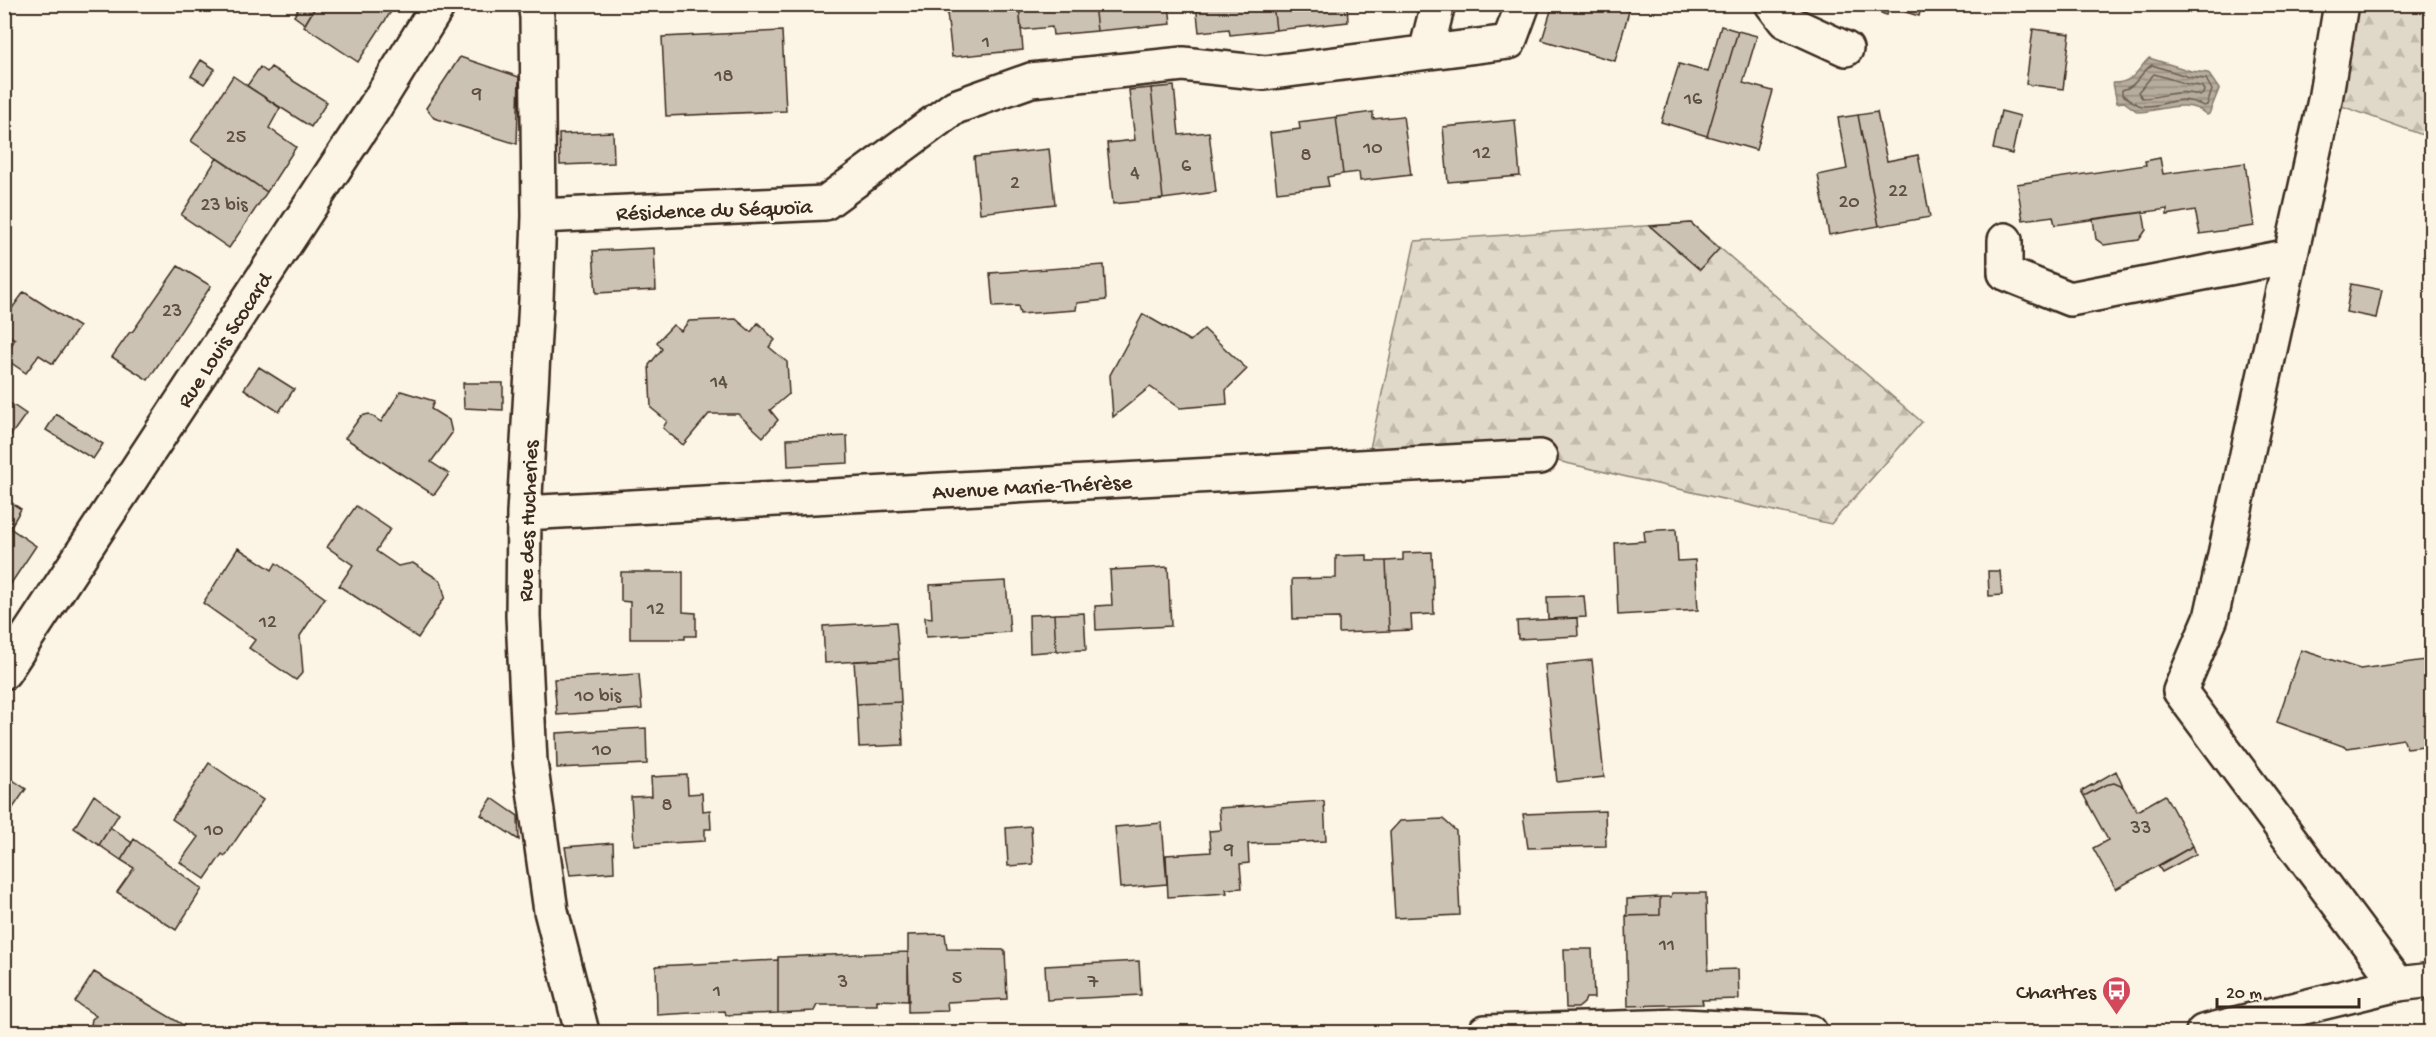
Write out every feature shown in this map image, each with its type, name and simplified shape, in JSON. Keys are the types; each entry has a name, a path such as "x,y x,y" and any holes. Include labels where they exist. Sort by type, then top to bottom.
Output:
{"street":[{"name":"Rue Louis Scocard","path":"4,672 375,107 439,4"},
{"name":"Rue des Hucheries","path":"535,4 539,216 537,300 524,513 523,616 530,762 551,911 582,1032"},
{"path":"1426,52 1438,4"},
{"name":"Résidence du Séquoïa","path":"539,216 825,203 955,107 1031,80 1183,64 1265,73 1509,42 1523,4"},
{"path":"1772,4 1785,21 1846,49"},
{"path":"2341,4 2325,100 2211,618 2180,691 2398,984"},
{"path":"2005,240 2005,273 2070,299 2290,256"},
{"name":"Avenue Marie-Thérèse","path":"524,513 1540,457"},
{"path":"2203,1032 2398,984 2432,980"},
{"path":"1485,1032 1682,1026 1810,1032"}],"green space":[{"path":"2341,5 2431,5 2431,138 2325,100"},
{"path":"1691,223 1922,422 1831,524 1540,457 1366,467 1415,241"}],"water":[{"path":"2149,58 2191,71 2208,73 2219,89 2209,114 2183,106 2138,112 2124,102 2117,103 2113,83 2130,79"}],"building":[{"path":"301,4 317,4 305,24 294,16"},
{"path":"317,4 396,4 358,62 304,26"},
{"path":"946,4 1019,4 1023,50 952,57"},
{"path":"1019,4 1094,4 1097,31 1053,35 1052,27 1021,30"},
{"path":"1094,4 1169,4 1171,24 1097,31"},
{"path":"1196,4 1273,4 1276,30 1230,35 1229,29 1199,32"},
{"path":"1273,4 1347,4 1348,22 1276,30"},
{"path":"1553,4 1631,4 1615,61 1542,40"},
{"path":"1852,4 1879,4 1889,8 1887,15"},
{"path":"1879,4 1922,4 1919,16"},
{"path":"1721,26 1738,31 1707,136 1661,122 1679,64 1708,72"},
{"path":"2033,29 2070,34 2063,89 2026,84"},
{"path":"782,31 786,111 666,116 662,37"},
{"path":"1738,31 1757,36 1743,83 1773,91 1756,150 1707,136"},
{"path":"460,57 519,77 517,144 434,118 426,108"},
{"path":"201,60 215,69 204,84 191,76"},
{"path":"260,67 267,72 271,67 327,102 311,127 247,86"},
{"path":"233,76 280,108 269,128 296,147 267,192 191,141"},
{"path":"1174,86 1179,135 1209,132 1216,192 1163,199 1151,88"},
{"path":"1151,88 1163,199 1113,204 1107,143 1135,140 1129,90"},
{"path":"2001,111 2020,116 2012,154 1993,149"},
{"path":"1373,112 1373,119 1403,116 1411,175 1360,181 1359,172 1343,174 1336,117"},
{"path":"1877,112 1887,161 1918,155 1930,217 1879,226 1858,115"},
{"path":"1858,115 1879,226 1829,235 1818,175 1847,169 1838,118"},
{"path":"1336,117 1343,174 1327,177 1329,186 1277,192 1270,133 1300,129 1299,122"},
{"path":"1515,120 1520,176 1448,182 1443,127"},
{"path":"613,132 614,163 560,165 559,134"},
{"path":"1049,149 1055,204 980,213 974,157"},
{"path":"217,158 267,192 229,248 181,215"},
{"path":"2160,158 2163,174 2245,163 2254,226 2200,234 2195,210 2167,215 2167,209 2055,225 2053,216 2023,220 2017,184 2146,165 2145,161"},
{"path":"2143,212 2146,230 2139,240 2104,245 2096,239 2093,219"},
{"path":"1691,223 1719,249 1700,270 1650,226"},
{"path":"654,248 656,290 596,293 593,251"},
{"path":"1104,265 1106,300 1077,303 1076,310 1020,314 1018,306 993,307 990,273"},
{"path":"178,266 211,286 148,380 112,357"},
{"path":"2351,284 2382,290 2376,318 2346,312"},
{"path":"24,292 79,327 53,364 39,355 26,373 4,358 15,339 4,333 4,319"},
{"path":"1143,314 1190,341 1204,329 1247,369 1226,390 1227,404 1180,408 1150,387 1113,417 1110,375"},
{"path":"736,319 751,332 758,323 775,340 769,347 787,362 789,394 770,410 778,420 763,437 738,414 709,414 683,445 663,428 667,421 651,408 649,365 662,349 657,342 673,325 681,331 689,321"},
{"path":"259,367 294,389 279,412 244,389"},
{"path":"463,383 503,383 503,410 464,408"},
{"path":"401,391 434,401 431,409 449,420 452,433 431,462 449,474 434,495 345,438 361,416 369,414 381,422"},
{"path":"4,399 26,414 4,445"},
{"path":"56,414 103,444 93,459 46,430"},
{"path":"847,436 848,463 788,466 787,439"},
{"path":"4,498 21,509 10,528 36,546 4,594"},
{"path":"356,506 390,529 376,551 398,566 413,563 441,581 445,597 418,638 339,586 353,565 327,547"},
{"path":"1676,529 1678,561 1695,560 1698,610 1618,615 1615,543 1645,541 1644,531"},
{"path":"238,548 272,570 276,563 325,598 300,636 303,672 296,680 249,648 255,640 203,603"},
{"path":"1432,552 1434,614 1411,615 1412,630 1389,631 1386,561 1403,560 1403,553"},
{"path":"1367,555 1367,561 1386,561 1389,631 1339,633 1339,618 1293,619 1292,579 1336,578 1336,556"},
{"path":"1168,567 1171,626 1096,630 1095,606 1112,605 1110,570"},
{"path":"1988,571 2000,571 2002,595 1989,596"},
{"path":"621,572 683,572 683,612 696,613 696,636 685,636 685,639 630,639 630,602 621,601"},
{"path":"1006,581 1010,632 926,637 925,617 932,618 930,585"},
{"path":"1584,596 1586,617 1548,619 1547,597"},
{"path":"1084,613 1086,650 1056,651 1054,614"},
{"path":"1054,614 1056,651 1030,653 1029,615"},
{"path":"1577,618 1578,636 1518,639 1517,621"},
{"path":"896,622 899,659 825,663 823,626"},
{"path":"2301,650 2360,669 2432,659 2432,745 2407,748 2403,739 2348,748 2277,722"},
{"path":"899,659 901,702 857,704 854,661"},
{"path":"1592,660 1604,777 1557,782 1545,665"},
{"path":"639,674 642,709 557,715 554,679"},
{"path":"901,702 903,745 859,747 857,704"},
{"path":"646,728 647,764 557,768 556,733"},
{"path":"209,763 263,800 225,856 222,854 205,879 180,862 198,837 172,819"},
{"path":"2116,771 2123,787 2114,783 2105,785 2084,796 2081,791"},
{"path":"4,774 26,789 4,821"},
{"path":"687,775 688,794 702,793 703,811 710,810 711,829 705,829 705,841 634,845 631,797 652,796 651,777"},
{"path":"2114,783 2123,787 2137,811 2165,795 2193,846 2116,889 2093,848 2108,840 2084,796"},
{"path":"94,795 119,814 99,845 74,828"},
{"path":"492,798 518,816 519,840 481,815"},
{"path":"1324,801 1326,841 1248,844 1249,863 1240,864 1242,888 1226,889 1227,893 1168,897 1166,855 1211,852 1209,831 1221,830 1219,808"},
{"path":"1605,811 1606,846 1528,848 1523,814"},
{"path":"1443,819 1456,831 1460,915 1395,918 1390,832 1400,821"},
{"path":"1162,823 1167,884 1120,888 1115,827"},
{"path":"1031,826 1033,864 1008,866 1006,828"},
{"path":"110,827 132,843 121,860 99,845"},
{"path":"134,839 202,889 176,930 117,892 134,868 121,860"},
{"path":"613,843 614,872 570,875 565,847"},
{"path":"2193,846 2196,854 2162,872 2158,866"},
{"path":"1672,893 1706,893 1708,970 1738,969 1739,999 1702,1000 1703,1004 1628,1006 1626,916 1660,915 1660,897 1671,897"},
{"path":"1660,897 1660,915 1627,916 1627,899"},
{"path":"945,934 947,949 1005,950 1007,999 947,1002 948,1011 908,1012 908,935"},
{"path":"1564,949 1592,949 1594,998 1586,998 1578,1008 1566,1008"},
{"path":"908,952 909,1001 877,1000 877,1005 817,1005 814,1011 778,1013 778,957"},
{"path":"778,960 778,1013 726,1015 725,1011 657,1015 656,966"},
{"path":"1139,961 1141,995 1047,1000 1045,966"},
{"path":"94,972 195,1032 97,1032 97,1026 91,1025 92,1019 96,1016 75,1002"},
{"path":"465,1024 466,1032 437,1032 435,1025"},
{"path":"435,1025 437,1032 346,1032 346,1028"}],"place":[{"name":"Chartres","path":"2117,1016"}]}
